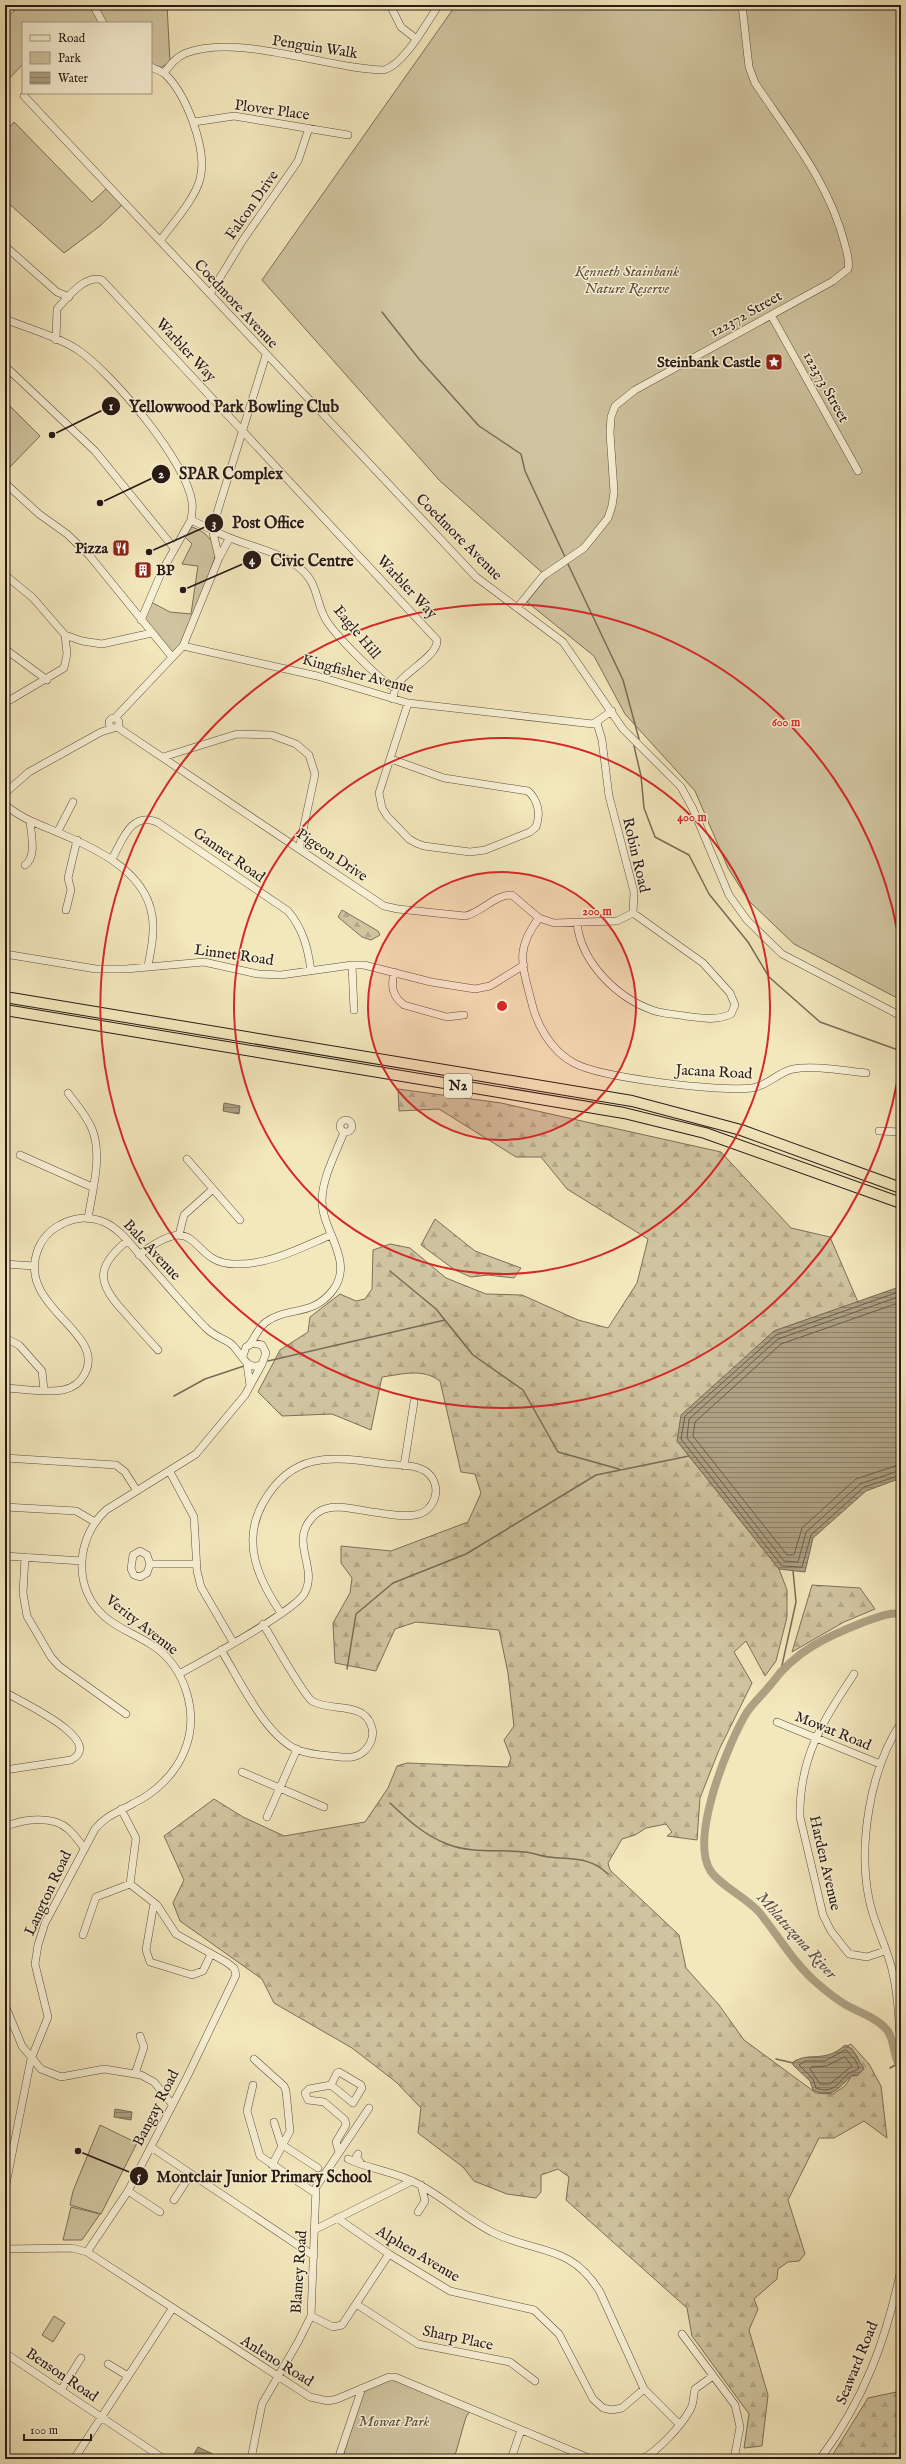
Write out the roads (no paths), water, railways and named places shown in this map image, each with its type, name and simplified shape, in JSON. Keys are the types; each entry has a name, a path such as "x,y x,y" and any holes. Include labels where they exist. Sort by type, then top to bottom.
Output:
{"highway":[{"name":"N2","path":"5,997 632,1101 741,1130 901,1188"},
{"name":"N2","path":"5,1010 624,1113 705,1133 901,1203"}],"street":[{"path":"93,5 103,22"},
{"path":"390,5 401,27 415,38"},
{"name":"Penguin Walk","path":"164,73 175,60 186,53 222,47 384,70 392,68 401,60 439,5"},
{"name":"122372 Street","path":"517,608 543,576 584,548 608,518 614,492 610,433 615,406 634,390 839,278 848,269 849,260 840,223 827,193 755,83 749,67 742,5"},
{"path":"152,67 164,73 194,122 199,149 200,178 160,241"},
{"name":"Coedmore Avenue","path":"24,96 476,577 563,642 623,729 681,787 693,809 729,895 747,920 782,954 901,1016"},
{"name":"Plover Place","path":"194,122 234,116 348,134"},
{"name":"Falcon Drive","path":"210,294 243,240 298,161 309,128"},
{"path":"5,246 57,292 69,297"},
{"name":"Warbler Way","path":"57,309 88,280 95,278 102,280 437,640 438,644 432,651 395,688"},
{"path":"56,340 57,292"},
{"name":"122373 Street","path":"771,315 858,471"},
{"path":"5,319 74,348 92,361 129,400 167,447 191,496 193,509 191,520 174,548 141,620"},
{"path":"219,558 212,530 244,431 266,355"},
{"path":"5,366 91,447 174,548"},
{"path":"5,483 49,521 67,534 89,555 172,657"},
{"name":"Eagle Hill","path":"191,520 229,539 281,558 305,573 313,586 325,619 380,679 395,688"},
{"path":"5,793 29,772 116,724 122,711 184,646 219,558 229,539"},
{"path":"5,575 33,598 65,636 82,641 102,644 152,633"},
{"path":"5,703 60,672 66,665 67,654 65,636"},
{"name":"Kingfisher Avenue","path":"184,646 318,676 393,699 408,702 597,723"},
{"path":"5,649 47,680"},
{"path":"393,699 395,688"},
{"path":"391,759 444,778 528,791 533,796 538,811 536,827 530,832 479,852 424,846 416,843 387,816 379,800 382,781 391,759 408,702"},
{"path":"597,723 612,711"},
{"name":"Robin Road","path":"539,918 554,923 617,921 633,913 634,892 609,796 602,740 597,723"},
{"name":"Pigeon Drive","path":"116,724 299,849 390,908 465,916 475,913 508,895 516,897 539,918"},
{"path":"163,757 237,734 272,735 296,744 309,755 315,774 299,849"},
{"path":"58,831 73,802"},
{"path":"5,805 30,821 78,840 112,859 139,886 149,906 153,926 148,966"},
{"name":"Gannet Road","path":"112,859 132,824 142,819 157,822 288,911 300,926 311,971"},
{"path":"25,865 32,856 30,821"},
{"path":"66,910 71,890 68,878 78,840"},
{"path":"577,923 579,936 592,960 613,987 626,996 653,1010 665,1013 714,1018 731,1014 735,1005 733,997 703,963 688,950 647,925 633,913"},
{"path":"524,965 524,940 539,918"},
{"name":"Linnet Road","path":"5,954 96,969 197,962 258,974 281,974 352,965 364,965 431,982 475,989 490,986 524,965"},
{"path":"352,965 354,1010"},
{"name":"Jacana Road","path":"524,965 537,1022 558,1051 573,1063 583,1067 680,1084 742,1088 760,1086 793,1069 866,1073"},
{"path":"394,972 392,990 398,1001 404,1005 447,1017 464,1015"},
{"path":"68,1093 89,1123 94,1136 96,1152 88,1219"},
{"path":"879,1131 901,1132"},
{"path":"250,1386 247,1364 243,1356 258,1331 272,1318 312,1308 327,1298 334,1289 341,1265 337,1247 323,1213 322,1200 324,1186 344,1132"},
{"path":"20,1155 92,1187"},
{"path":"187,1159 240,1220"},
{"path":"179,1234 184,1215 213,1189"},
{"name":"Bale Avenue","path":"5,1388 63,1390 76,1385 86,1373 89,1358 83,1342 40,1292 35,1277 34,1266 38,1248 52,1230 69,1221 88,1219 112,1227 140,1254 205,1327 230,1344 243,1356"},
{"path":"140,1254 159,1240 179,1234 194,1242 218,1261 233,1264 263,1261 331,1235"},
{"path":"127,1241 107,1262 103,1273 103,1283 111,1298 158,1350"},
{"path":"5,1264 34,1266"},
{"path":"247,1364 253,1366 262,1364 266,1353 259,1344 258,1331"},
{"path":"5,1338 19,1345 42,1371 45,1380 44,1390"},
{"path":"230,1344 259,1344"},
{"name":"Verity Avenue","path":"122,1809 146,1796 173,1771 184,1752 190,1731 190,1710 185,1688 179,1674 162,1653 116,1624 96,1606 84,1583 82,1561 86,1539 95,1522 117,1502 170,1472 203,1446 229,1416 250,1386 262,1364"},
{"path":"404,1466 414,1402"},
{"path":"5,1458 112,1464 125,1472 137,1491"},
{"path":"179,1674 221,1650 281,1613 301,1599 307,1587 308,1571 302,1536 305,1528 315,1514 329,1507 340,1507 413,1516 422,1514 431,1506 436,1495 432,1478 424,1470 404,1466 327,1458 305,1464 276,1484 259,1510 253,1536 253,1549 254,1563 265,1589 281,1613"},
{"path":"170,1472 194,1517 196,1564 203,1591 233,1642"},
{"path":"5,1507 76,1511 95,1522"},
{"path":"5,1556 82,1561"},
{"path":"25,1557 24,1594 26,1611 50,1657 59,1666 126,1714"},
{"path":"150,1564 196,1564"},
{"path":"221,1650 268,1726 297,1749 315,1755 356,1756 368,1747 372,1739 371,1725 361,1713 351,1709 324,1706 311,1700 263,1624"},
{"name":"Harden Avenue","path":"854,1674 815,1736 800,1801 800,1817 823,1915 831,1931 849,1954 867,1958 885,1951"},
{"path":"5,1692 68,1730 76,1740 79,1750 78,1754 71,1760 5,1770"},
{"name":"Mowat Road","path":"777,1722 815,1736 880,1764"},
{"path":"900,1729 880,1764 866,1834 865,1867 869,1899 893,1973 901,2052"},
{"path":"267,1817 297,1749"},
{"path":"242,1772 324,1807"},
{"path":"122,1809 136,1838 130,1884"},
{"name":"Langton Road","path":"5,2189 6,2176 31,2059 48,2017 35,1964 38,1945 45,1923 84,1848 101,1821 122,1809"},
{"path":"5,1827 24,1821 55,1822 68,1828 84,1848"},
{"path":"130,1884 154,1903 176,1934 211,1954 203,1971 192,1975 150,1962 146,1950 154,1903"},
{"path":"83,1935 96,1897 130,1884"},
{"name":"Bangay Road","path":"86,2252 128,2191 231,1990 236,1977 235,1970 226,1962 211,1954"},
{"path":"5,2005 20,2041 31,2059 47,2073 61,2077 104,2069 135,2074 154,2082 172,2104"},
{"path":"135,2074 144,2047 140,2036"},
{"path":"254,2059 286,2088 290,2128 272,2165"},
{"path":"339,2072 361,2085 362,2089 356,2101 351,2102 331,2085 336,2073 339,2072"},
{"path":"253,2085 247,2105 248,2117 260,2156 315,2192 339,2152 369,2108"},
{"path":"331,2085 309,2089 305,2095 308,2100 324,2102 345,2120 346,2125 336,2142 339,2152"},
{"path":"274,2122 279,2140 283,2145 318,2168"},
{"path":"150,2147 314,2256"},
{"path":"358,2154 357,2160 360,2162"},
{"path":"348,2159 360,2162 421,2185 495,2233 559,2254 570,2260 593,2282 600,2292 644,2389 679,2424"},
{"path":"174,2200 191,2174"},
{"path":"316,2229 412,2181"},
{"path":"418,2212 425,2201 421,2185"},
{"path":"128,2191 160,2212"},
{"name":"Blamey Road","path":"251,2459 259,2410 276,2377 298,2342 311,2316 316,2229 315,2192"},
{"name":"Alphen Avenue","path":"337,2218 389,2254 450,2291 534,2310 559,2334 593,2399 603,2408 612,2410 622,2408 644,2389"},
{"name":"Anleno Road","path":"5,2249 72,2248 86,2252 305,2395 319,2400 337,2399 362,2388 395,2377 591,2459"},
{"path":"311,2316 333,2327 340,2327 389,2254"},
{"name":"Seaward Road","path":"820,2459 850,2415 865,2386 889,2318 901,2269"},
{"name":"Sharp Place","path":"356,2304 418,2344 510,2362 535,2382"},
{"path":"74,2459 172,2309"},
{"path":"682,2334 729,2395 738,2415 739,2437 734,2459"},
{"name":"Benson Road","path":"5,2353 164,2459"},
{"path":"61,2390 81,2358"},
{"path":"108,2364 128,2376"},
{"path":"642,2459 657,2449 691,2410 695,2389 713,2376"},
{"path":"338,2459 362,2388"},
{"path":"511,2459 521,2430"}],"water":[{"path":"224,1103 240,1106 239,1114 223,1111"},
{"path":"899,1287 901,1288 901,1478 866,1491 813,1538 805,1572 779,1569 677,1441 681,1415 774,1331"},
{"path":"845,2045 852,2049 864,2069 858,2075 852,2075 839,2088 831,2093 825,2094 813,2090 810,2081 793,2065 793,2062 799,2059 805,2057 824,2056 837,2051"},
{"path":"115,2109 132,2112 131,2120 114,2117"},
{"path":"198,2447 213,2454 210,2459 191,2459"}],"waterway":[{"path":"382,312 419,359 479,426 521,454 525,471 565,557"},
{"path":"567,562 623,680 639,739"},
{"path":"634,746 641,776 644,808 655,837 689,855 709,894 748,942 769,977 820,1022 901,1051"},
{"path":"390,1271 436,1309 473,1355 523,1390 558,1452 619,1469"},
{"path":"268,1361 445,1320"},
{"path":"174,1396 205,1379 244,1366"},
{"path":"347,1669 356,1614 393,1583 466,1554 596,1475 689,1456"},
{"path":"781,1670 796,1602 793,1571"},
{"name":"Mhlatuzana River","path":"901,1614 882,1616 825,1639 802,1653 781,1672 747,1712 730,1745 714,1790 708,1814 705,1836 705,1855 710,1870 714,1875 759,1912 801,1968 809,1976 842,2003 873,2019 887,2030 890,2034 898,2065 901,2069"},
{"path":"390,1803 424,1832 456,1847 476,1850 525,1852 549,1857 580,1860 594,1864 608,1874"},
{"path":"776,2059 793,2063"},
{"path":"890,2068 897,2064"}],"place":[{"name":"Steinbank Castle","path":"774,362"},
{"name":"Yellowwood Park Bowling Club","path":"52,435"},
{"name":"SPAR Complex","path":"100,503"},
{"name":"Pizza","path":"121,548"},
{"name":"Post Office","path":"149,552"},
{"name":"BP","path":"143,570"},
{"name":"Civic Centre","path":"183,590"},
{"name":"Montclair Junior Primary School","path":"78,2151"}],"park label":[{"name":"Kenneth Stainbank Nature Reserve","path":"627,280"},
{"name":"Mowat Park","path":"394,2421"}]}
